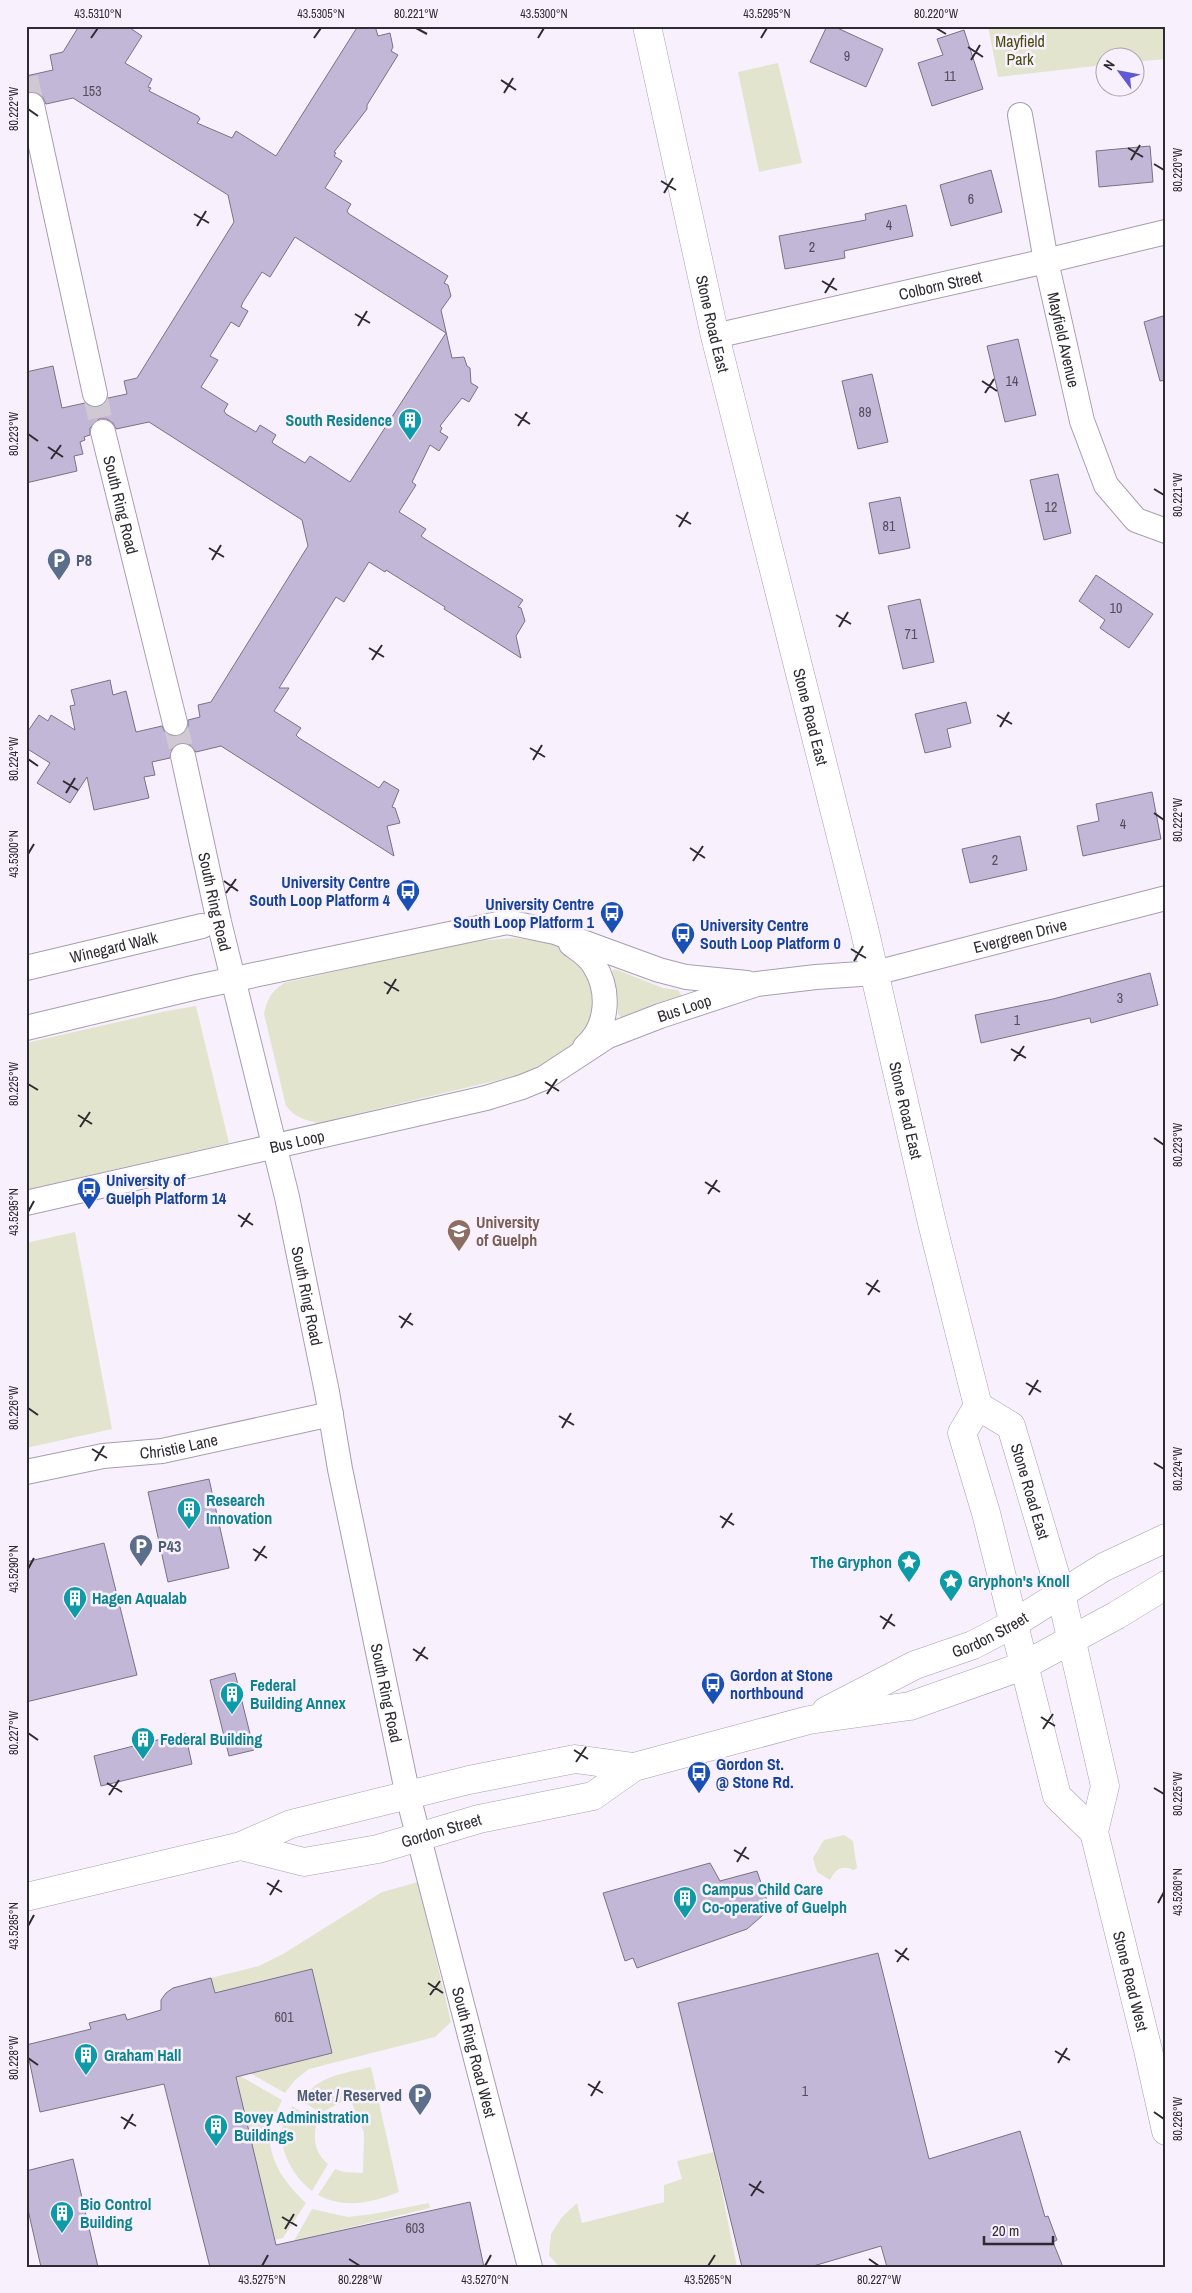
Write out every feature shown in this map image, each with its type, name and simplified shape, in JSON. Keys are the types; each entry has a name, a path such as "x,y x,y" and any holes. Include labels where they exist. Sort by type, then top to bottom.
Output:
{"main road":[{"name":"Stone Road East","path":"647,26 715,336 875,973 932,1223 978,1406 1011,1426 1061,1594 1070,1638"},
{"path":"978,1406 962,1432 986,1513 1057,1796 1094,1832"},
{"name":"Gordon Street","path":"809,1720 915,1665 972,1645 1013,1624 1104,1567 1166,1538"},
{"name":"Gordon Street","path":"241,1846 304,1862 378,1849 479,1819 593,1796 634,1767 809,1720 910,1706 1023,1666 1070,1638 1117,1615 1166,1585"},
{"name":"Stone Road West","path":"1070,1638 1104,1786 1094,1832 1166,2131"},
{"name":"Gordon Street","path":"26,1897 241,1846 291,1824 469,1780 575,1759 634,1767"}],"street":[{"path":"32,105 95,394"},
{"name":"Mayfield Avenue","path":"1020,115 1046,261 1082,421 1106,485 1136,520 1166,531"},
{"name":"Colborn Street","path":"715,336 1166,232"},
{"name":"South Ring Road","path":"103,432 175,723"},
{"name":"South Ring Road","path":"183,756 234,980 287,1197 331,1414 340,1469 418,1838"},
{"name":"Evergreen Drive","path":"875,973 1166,898"},
{"name":"Bus Loop","path":"26,1028 234,980 508,922 555,932 659,970 686,977 757,984"},
{"name":"Winegard Walk","path":"26,968 202,926"},
{"name":"Bus Loop","path":"555,932 587,956 594,964 604,990 606,1004 597,1032 589,1044 563,1066"},
{"name":"Bus Loop","path":"26,1203 486,1098 522,1088 563,1066 608,1036 660,1016 757,984 875,973"},
{"name":"Christie Lane","path":"26,1472 103,1456 162,1451 331,1414"},
{"name":"South Ring Road West","path":"418,1838 530,2267"}],"green space":[{"name":"Mayfield Park","path":"988,26 1166,26 1166,59 1144,61 1144,48 1094,48 1094,66 998,77"},
{"path":"778,63 802,163 759,172 738,72"},
{"path":"514,938 550,942 575,956 591,973 597,1011 583,1038 553,1059 524,1074 318,1123 300,1118 286,1106 264,1014 270,996 284,983 466,942"},
{"path":"615,969 663,988 678,990 682,996 680,999 654,1005 622,1018 618,1014 618,1000 612,971"},
{"path":"196,1006 229,1143 26,1190 26,1043"},
{"path":"75,1232 112,1429 26,1448 26,1243"},
{"path":"844,1835 853,1841 857,1868 854,1870 839,1869 830,1880 817,1872 813,1858 824,1840"},
{"path":"418,1882 451,2022 435,2037 309,2069 295,2080 285,2093 241,2068 258,2071 332,2053 312,1969 238,1987 225,2026 211,1978 259,1966 283,1954 382,1892"},
{"path":"371,2067 399,2192 379,2199 358,2203 338,2202 318,2195 335,2169 344,2172 363,2173 364,2133 350,2098 320,2113 301,2100 324,2080"},
{"path":"235,2073 282,2100 272,2122 270,2145 277,2167 283,2177 306,2203 283,2238 246,2247"},
{"path":"292,2106 317,2121 315,2139 317,2150 328,2164 312,2191 299,2179 285,2155 282,2128"},
{"path":"714,2152 737,2267 559,2267 549,2255 551,2234 562,2217 577,2203 582,2223 664,2202 664,2185 682,2179 677,2161"},
{"path":"429,2203 430,2208 294,2241 312,2209 348,2217"}],"building":[{"name":"South Residence","path":"79,26 127,26 142,36 125,63 152,79 148,87 151,88 149,91 198,116 200,119 197,123 232,138 236,131 276,156 358,26 375,26 378,36 390,33 393,47 391,51 398,55 367,105 367,109 334,152 336,153 334,156 342,161 325,188 351,204 347,211 349,214 448,276 444,283 448,285 451,296 441,310 452,358 464,357 467,366 470,368 471,383 478,387 469,402 462,398 440,426 442,428 440,432 448,437 439,451 430,445 412,482 416,485 399,512 426,529 421,536 425,539 523,600 518,607 521,608 525,621 516,636 521,658 444,609 445,607 386,570 385,572 369,562 344,602 336,597 279,688 289,688 274,711 301,728 296,735 299,738 379,788 384,781 399,790 392,807 395,808 400,823 387,826 394,856 221,746 196,752 188,743 180,743 173,746 170,758 152,762 155,775 144,777 149,798 94,810 87,777 70,803 37,783 50,763 26,748 26,734 39,715 48,721 51,715 75,730 70,706 75,705 71,690 110,680 113,695 126,691 136,732 162,726 165,732 171,736 178,736 184,733 188,727 188,720 200,717 198,705 211,702 308,546 302,520 149,422 116,429 113,423 107,419 99,419 90,428 90,435 84,437 85,440 80,442 83,454 74,456 77,471 26,483 26,372 53,366 62,408 85,403 91,407 98,407 105,404 108,398 127,394 124,381 137,378 234,222 228,195 73,98 46,104 42,96 37,92 26,93 26,76 53,70 50,55 63,52","holes":["295,237 446,333 350,482 310,456 305,463 274,444 272,442 276,435 260,425 256,432 226,414 224,411 228,404 201,387 218,360 210,356 231,322 239,327 248,311 241,307 243,302 262,272 270,277"]},
{"path":"827,26 833,26 883,49 866,87 810,62"},
{"path":"964,30 983,89 932,106 918,63 943,55 937,39"},
{"path":"1150,146 1153,182 1099,187 1096,151"},
{"path":"991,170 1002,212 951,226 940,185"},
{"path":"906,205 913,236 844,251 845,258 785,269 779,236 866,220 865,214"},
{"path":"1166,315 1166,380 1160,381 1144,322"},
{"path":"1018,339 1036,415 1005,422 987,346"},
{"path":"872,374 888,442 858,449 842,381"},
{"path":"1058,474 1071,533 1044,540 1030,480"},
{"path":"900,497 910,548 879,554 869,503"},
{"path":"1096,575 1153,614 1129,648 1100,628 1105,620 1079,601"},
{"path":"920,599 934,662 903,669 888,606"},
{"path":"966,702 971,723 947,729 951,747 925,753 915,714"},
{"path":"1152,792 1161,839 1083,856 1077,826 1099,821 1096,804"},
{"path":"1020,836 1027,870 970,883 962,849"},
{"path":"1150,973 1158,1005 1091,1023 1090,1018 981,1043 975,1015 1053,999"},
{"name":"Research Innovation","path":"209,1479 229,1568 168,1582 148,1492"},
{"name":"Hagen Aqualab","path":"104,1543 137,1675 26,1702 26,1562"},
{"name":"Federal Building Annex","path":"235,1673 254,1750 229,1756 210,1680"},
{"name":"Federal Building","path":"185,1733 192,1764 101,1786 94,1756"},
{"name":"Campus Child Care Co-operative of Guelph","path":"710,1863 720,1881 757,1871 770,1909 747,1929 637,1968 633,1958 625,1961 603,1893"},
{"path":"878,1953 929,2159 1020,2131 1045,2217 1048,2216 1057,2240 1053,2242 1063,2267 887,2267 881,2246 810,2267 742,2267 678,2003"},
{"path":"312,1969 332,2053 236,2077 276,2245 470,2202 484,2267 210,2267 164,2084 40,2112 26,2045 91,2029 89,2023 125,2014 127,2020 161,2010 161,2000 173,1988 211,1978 215,1993"},
{"name":"Bio Control Building","path":"73,2159 98,2267 41,2267 26,2201 26,2171"}],"tunnel":[{"path":"26,78 32,105"},
{"path":"95,394 103,432"},
{"path":"175,723 183,756"}],"place":[{"name":"South Residence","path":"410,441"},
{"name":"P8","path":"59,581"},
{"name":"University Centre South Loop Platform 4","path":"408,912"},
{"name":"University Centre South Loop Platform 1","path":"612,934"},
{"name":"University Centre South Loop Platform 0","path":"683,955"},
{"name":"University of Guelph Platform 14","path":"89,1210"},
{"name":"University of Guelph","path":"459,1252"},
{"name":"Research Innovation","path":"189,1530"},
{"name":"P43","path":"141,1567"},
{"name":"The Gryphon","path":"909,1583"},
{"name":"Gryphon's Knoll","path":"951,1602"},
{"name":"Hagen Aqualab","path":"75,1619"},
{"name":"Gordon at Stone northbound","path":"713,1705"},
{"name":"Federal Building Annex","path":"232,1715"},
{"name":"Federal Building","path":"143,1760"},
{"name":"Gordon St. @ Stone Rd.","path":"699,1794"},
{"name":"Campus Child Care Co-operative of Guelph","path":"685,1919"},
{"name":"Graham Hall","path":"86,2076"},
{"name":"Meter / Reserved","path":"420,2116"},
{"name":"Bovey Administration Buildings","path":"216,2147"},
{"name":"Bio Control Building","path":"62,2234"}]}
